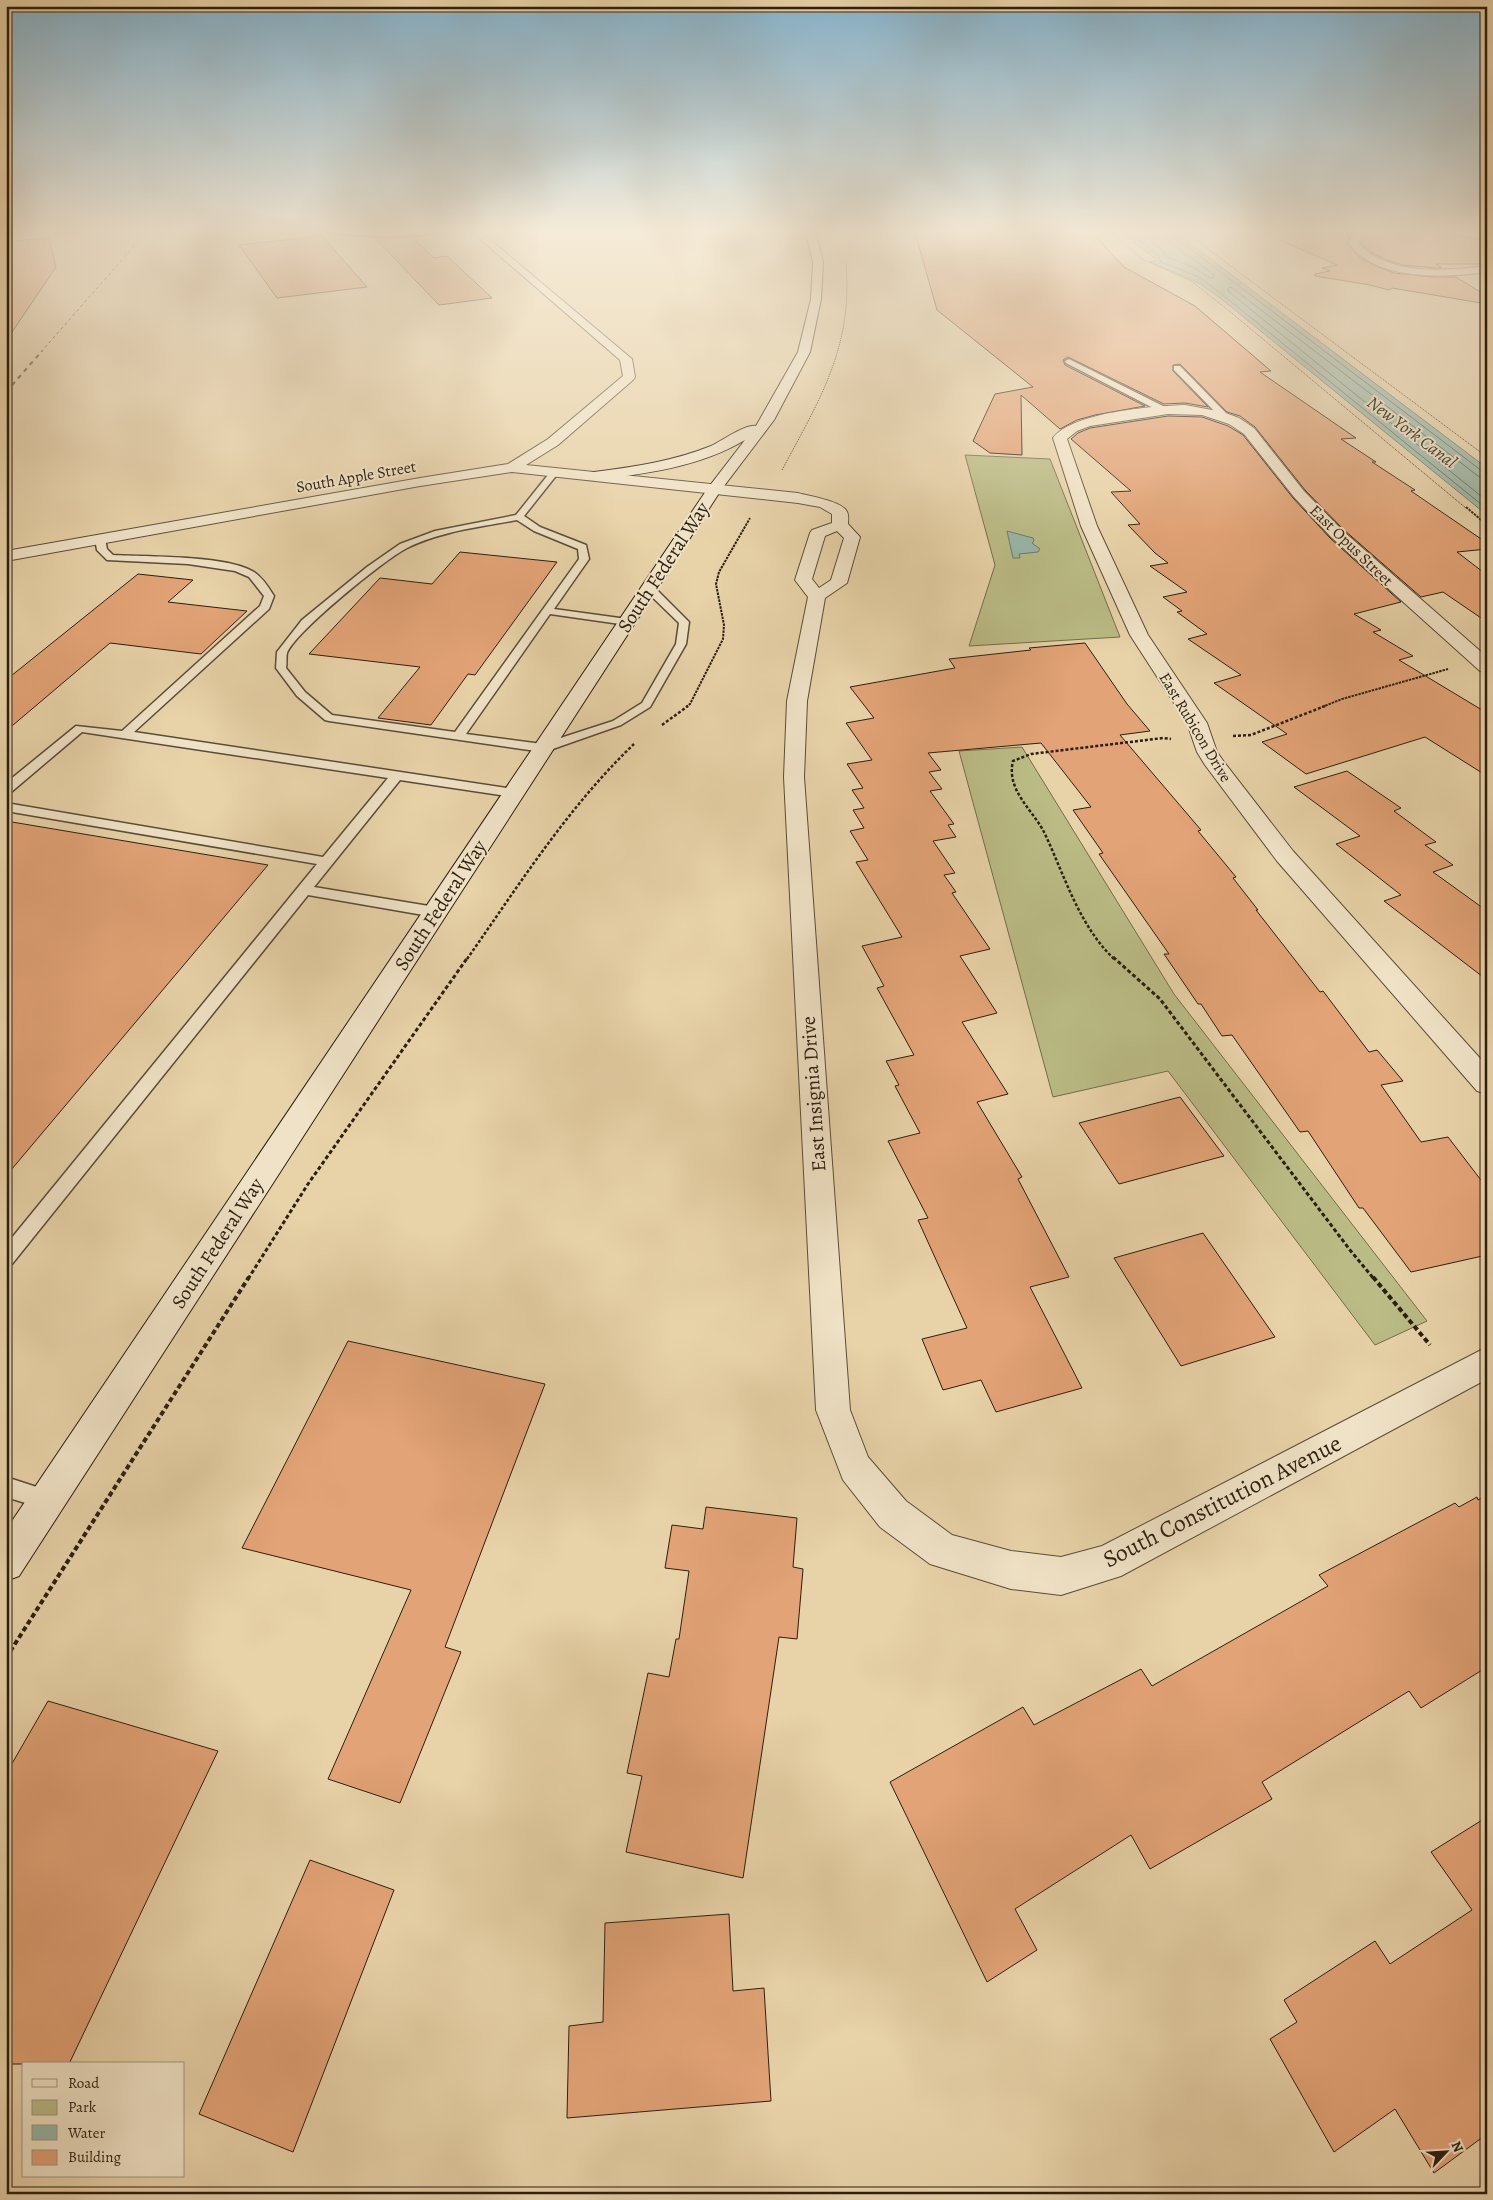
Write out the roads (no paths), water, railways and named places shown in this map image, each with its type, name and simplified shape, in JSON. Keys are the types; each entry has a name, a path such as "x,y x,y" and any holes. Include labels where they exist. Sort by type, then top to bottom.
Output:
{"street":[{"path":"512,468 553,442 629,377 626,359 594,332"},
{"name":"South Federal Way","path":"6,1563 715,488 767,420 804,352 809,332"},
{"name":"East Rubicon Drive","path":"1224,416 1185,409 1162,409 1082,423 1068,429 1060,438 1088,526 1139,635 1197,723 1208,752 1216,765 1279,848 1487,1084"},
{"name":"East Opus Street","path":"1224,416 1239,423 1249,431 1299,494 1337,534 1487,668"},
{"path":"594,476 649,469 700,456 735,441 767,420"},
{"name":"South Apple Street","path":"6,556 420,482 512,468 715,488"},
{"path":"715,488 798,498 825,504 840,512 840,525 852,537 839,583 817,596 803,580 818,533 840,525"},
{"name":"East Insignia Drive","path":"817,596 797,702 794,777 833,1410 855,1468 893,1514 942,1551"},
{"name":"South Constitution Avenue","path":"942,1551 1011,1570 1061,1576 1108,1563 1487,1362"}],"lane":[{"path":"1069,361 1162,409"},
{"path":"1177,368 1224,416"},
{"path":"555,472 519,517 438,533 403,546 370,569 306,622 282,652 282,668 302,694 329,718 544,748 617,724 646,705 681,644 684,622 649,588"},
{"path":"459,736 584,559 583,548 537,529 519,517"},
{"path":"100,539 102,550 110,558 188,561 237,568 252,576 262,585 269,596 265,606 124,735"},
{"path":"547,611 627,622"},
{"path":"6,790 80,728 514,793"},
{"path":"6,1259 397,775"},
{"path":"6,807 327,862"},
{"path":"305,890 435,912"},
{"path":"6,1487 48,1500"}],"water":[{"name":"New York Canal","path":"1261,332 1307,332 1487,468 1487,515"},
{"path":"1007,531 1033,538 1034,541 1032,543 1040,549 1038,552 1019,554 1020,558 1013,558"}],"railway":[{"path":"41,352 59,332"},
{"path":"6,392 42,351"}]}
